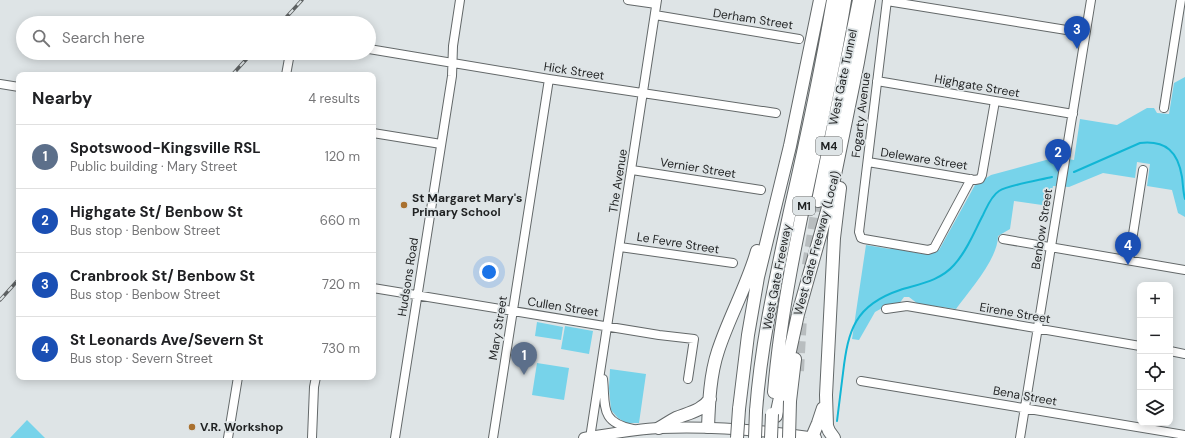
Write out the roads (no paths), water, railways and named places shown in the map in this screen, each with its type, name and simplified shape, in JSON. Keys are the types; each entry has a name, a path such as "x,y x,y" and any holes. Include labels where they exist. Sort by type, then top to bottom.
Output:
{"highway":[{"name":"M1","path":"737,438 748,335 758,277 790,146 820,0"},
{"name":"West Gate Freeway","path":"755,438 759,373 774,287 807,134 833,0"},
{"name":"M1","path":"774,415 777,358 793,260 831,80 845,0"},
{"name":"West Gate Tunnel","path":"818,201 859,0"},
{"name":"West Gate Freeway (Local)","path":"771,438 774,415 798,314 829,204 869,0"},
{"path":"834,438 829,431 828,426 826,395 836,220 858,62"},
{"path":"708,433 710,400 718,352 756,256 803,86"},
{"path":"789,438 790,401 797,348 817,248"},
{"path":"813,438 826,395"},
{"path":"659,428 674,419 701,408 710,400"}],"main road":[{"path":"588,438 659,428 708,433 745,430 813,438"}],"street":[{"name":"Hudsons Road","path":"395,438 452,76 453,46 460,0"},
{"path":"628,0 657,2"},
{"path":"887,0 1085,32"},
{"name":"Fogarty Avenue","path":"887,0 859,232 861,238 931,250 936,247 974,179"},
{"name":"Benbow Street","path":"1020,438 1091,0"},
{"path":"1164,108 1181,0"},
{"name":"The Avenue","path":"588,438 608,326 632,170 642,93 657,2"},
{"name":"Derham Street","path":"655,15 799,39"},
{"name":"Hick Street","path":"376,50 549,79 776,113"},
{"path":"287,72 289,60"},
{"name":"Mary Street","path":"494,438 549,79"},
{"name":"Highgate Street","path":"877,81 1072,114"},
{"path":"0,84 16,87"},
{"path":"974,179 982,175 995,101"},
{"path":"376,133 441,144"},
{"name":"Deleware Street","path":"868,162 974,179"},
{"name":"Vernier Street","path":"632,170 761,190"},
{"path":"1129,260 1143,170"},
{"path":"1003,239 1185,270"},
{"name":"Le Fevre Street","path":"620,247 733,264"},
{"name":"Cullen Street","path":"376,288 694,339 688,379"},
{"name":"Eirene Street","path":"886,309 907,306 1137,346"},
{"path":"1173,352 1185,354"},
{"name":"The Avenue","path":"601,366 604,384 604,401 607,413 612,421 621,426 639,430"},
{"path":"228,438 238,380"},
{"path":"312,438 315,380"},
{"name":"Bena Street","path":"861,381 1185,435"}],"waterway":[{"path":"1074,172 1140,143 1157,144 1164,146 1174,154 1180,168 1185,199"},
{"path":"837,421 845,358 851,332 856,321 873,303 885,296 936,278 954,265 963,254 990,202 999,191 1017,185 1052,177"}],"tunnel":[{"path":"808,265 818,201"},
{"path":"798,371 801,317"}],"railway":[{"path":"287,16 302,0"},
{"path":"235,72 246,60"},
{"path":"0,300 16,282"}],"place":[{"name":"Cranbrook St/ Benbow St","path":"1077,49"},
{"name":"Highgate St/ Benbow St","path":"1058,172"},
{"name":"St Margaret Mary's Primary School","path":"404,205"},
{"name":"St Leonards Ave/Severn St","path":"1128,265"},
{"name":"Spotswood-Kingsville RSL","path":"524,375"},
{"name":"V.R. Workshop","path":"192,427"}]}
